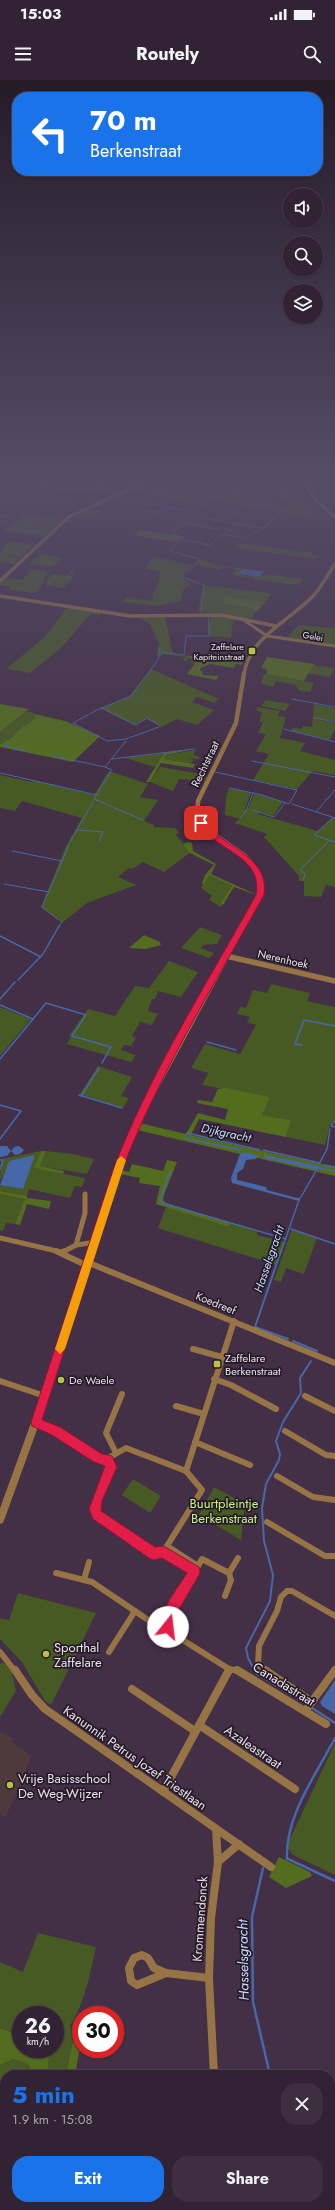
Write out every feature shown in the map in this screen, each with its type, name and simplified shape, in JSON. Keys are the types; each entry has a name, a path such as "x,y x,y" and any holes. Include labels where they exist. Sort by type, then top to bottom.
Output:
{"street":[{"name":"Rechtstraat","path":"0,1520 45,1396 118,1170 132,1132 147,1100 260,895 262,884 259,875 247,859 206,829 199,820 197,809 198,801 236,723 245,668 249,657 266,635 314,595 326,577"},
{"path":"0,596 130,616 213,614 276,626"},
{"path":"247,620 245,621 266,635"},
{"name":"Gelei","path":"266,635 335,646"},
{"name":"Nerenhoek","path":"226,956 335,981"},
{"path":"76,1245 86,1210 87,1200 85,1194"},
{"name":"Koedreef","path":"0,1238 62,1252 88,1264 234,1321 335,1363"},
{"path":"62,1252 76,1245 96,1242"},
{"path":"186,1471 214,1379 234,1321"},
{"path":"193,1349 222,1357"},
{"path":"214,1379 231,1385 276,1409"},
{"path":"0,1381 45,1396"},
{"path":"116,1453 106,1433 122,1394"},
{"path":"306,1396 335,1412"},
{"path":"176,1406 204,1414"},
{"path":"36,1422 56,1431 103,1461 108,1460 116,1453 126,1448 186,1471 202,1490 165,1549 154,1554 97,1515 95,1509 96,1501 111,1467 108,1460"},
{"path":"285,1431 326,1454 335,1456"},
{"path":"195,1442 214,1448 220,1453 232,1455 250,1465"},
{"path":"277,1476 313,1497 335,1500"},
{"path":"267,1522 325,1556 335,1556"},
{"path":"165,1549 196,1568"},
{"path":"225,1596 231,1580 229,1573 238,1558"},
{"path":"56,1573 92,1582 157,1626 168,1627 168,1616 202,1559 226,1573 229,1573"},
{"path":"84,1580 89,1562"},
{"path":"312,1702 306,1696 258,1665 259,1646 277,1611 281,1597 287,1591 292,1591 335,1616"},
{"path":"109,1652 135,1612"},
{"name":"Canadastraat","path":"168,1627 174,1635 229,1669 236,1668 326,1724"},
{"name":"Kanunnik Petrus Jozef Triestlaan","path":"0,1652 12,1663 36,1701 44,1709 239,1844 271,1868"},
{"path":"163,1792 229,1669"},
{"path":"305,1711 335,1670"},
{"name":"Azaleastraat","path":"132,1689 295,1789"},
{"name":"Krommendonck","path":"214,2070 209,1978 211,1918 218,1862 216,1829"},
{"path":"218,1862 239,1844"},
{"path":"145,1955 151,1961 154,1968 166,1973 153,1977 144,1985 140,1985 132,1981 129,1966 134,1958 145,1955"},
{"name":"Krommendonck","path":"166,1973 209,1978"}],"shaded area":[{"name":"Vrije Basisschool De Weg-Wijzer","path":"0,1731 14,1739 12,1742 32,1756 6,1817 0,1815"}],"green space":[{"path":"24,577 45,577 43,580 45,580 37,594 43,583 35,593 9,590 11,587 0,585 0,582 5,578 22,580"},
{"path":"49,577 74,577 63,588 44,584"},
{"path":"159,577 181,577 191,583 183,590 181,601 156,606 122,602 127,597 153,601 152,595"},
{"path":"250,577 291,577 303,579 299,585 253,580 254,578"},
{"path":"203,585 272,593 265,602 224,596 222,603 258,610 250,619 220,613 198,612"},
{"path":"224,596 265,602 258,610 222,603"},
{"path":"68,606 102,612 97,618 98,615 91,614 61,648 30,673 6,669 44,638"},
{"path":"212,615 237,619 232,625 231,638 208,636 208,625"},
{"path":"165,617 173,654 190,656 186,661 183,660 185,657 163,654 161,657 157,656 158,646 160,646 150,624 139,618"},
{"path":"298,625 335,628 335,645 287,638"},
{"path":"190,656 243,662 242,665 236,664 234,668 210,664 201,668 200,670 203,672 202,675 219,676 216,680 187,674 195,663 191,662 193,659 188,658"},
{"path":"267,657 314,664 304,681 267,674 266,669 261,668"},
{"path":"313,665 335,668 330,677 308,673"},
{"path":"151,669 219,699 214,703 197,697 192,702 214,710 197,725 177,719 161,727 146,718 134,725 100,708 129,697"},
{"path":"264,674 314,683 310,692 298,690 296,685 276,681 273,687 261,683"},
{"path":"266,700 290,704 285,711 261,706"},
{"path":"0,704 29,709 0,732"},
{"path":"314,704 335,708 335,721 316,719 335,723 335,729 330,740 291,731 293,728 302,729 303,726 312,727"},
{"path":"257,707 280,711 278,716 286,717 280,738 305,743 300,751 335,760 335,775 313,771 297,789 253,780 269,754 256,751 266,734 258,733 263,722 259,721 262,712 257,711"},
{"path":"27,711 35,714 34,720 23,726 10,739 0,744 0,732"},
{"path":"35,714 65,721 100,736 73,762 0,747 0,744 10,739 23,726 34,720"},
{"path":"195,749 166,755 164,759 195,764 193,768 161,763 150,782 146,782 164,753"},
{"path":"196,750 193,755 200,757 199,759 188,758 194,760 190,763 164,759 166,755"},
{"path":"164,753 155,767 125,758"},
{"path":"160,767 207,775 204,781 179,779 173,791 150,782"},
{"path":"109,771 148,784 140,797 158,800 144,821 154,825 154,827 175,828 179,833 175,834 191,852 164,872 143,862 132,869 129,868 118,877 136,885 87,903 62,923 41,907 66,846 82,818 22,801 15,811 0,808 0,775 32,782 33,780 94,795"},
{"path":"229,788 251,793 245,809 248,809 254,794 272,798 283,802 273,816 260,812 258,814 317,831 333,817 335,818 335,887 326,885 321,897 304,896 304,881 299,881 299,876 264,837 267,834 234,823 240,819 225,815 226,797"},
{"path":"188,842 192,843 193,851 216,864 211,874 257,895 234,887 223,905 221,903 232,886 209,875 204,884 202,883 205,875 214,865 190,853 183,844"},
{"path":"209,875 232,886 221,907 209,900 212,896 201,888"},
{"path":"200,927 222,935 217,944 203,945 201,948 214,953 209,958 181,948"},
{"path":"144,935 160,942 161,945 145,949 129,948"},
{"path":"169,961 198,972 181,997 158,991 155,999 152,999 148,1011 158,1014 152,1025 140,1022 132,1036 136,1038 131,1046 124,1045 121,1050 136,1055 131,1062 67,1044 71,1037 69,1036 88,1009 115,1016 135,986 149,988"},
{"path":"271,984 310,993 307,1001 335,1007 335,1120 330,1125 325,1145 286,1137 291,1120 262,1115 270,1097 202,1085 208,1073 191,1068 205,1044 240,1054 256,1025 247,1022 250,1017 237,1014 240,1007 246,1008 253,990 267,993"},
{"path":"0,1007 31,1019 0,1056"},
{"path":"98,1066 132,1077 121,1096 129,1098 123,1108 80,1094"},
{"path":"225,1088 270,1097 262,1115 291,1120 286,1137 199,1119 191,1135 335,1167 335,1176 137,1130 139,1123 186,1134 198,1113 225,1120 228,1109 197,1103 198,1100 212,1102 218,1089"},
{"path":"41,1151 34,1168 85,1178 82,1187 75,1186 70,1198 29,1189 27,1196 0,1191 0,1185 23,1189 11,1160 0,1181 1,1159"},
{"path":"41,1151 46,1151 40,1166 64,1171 63,1174 34,1168"},
{"path":"46,1151 73,1154 94,1159 87,1174 40,1166"},
{"path":"167,1160 177,1162 163,1200 166,1203 231,1223 228,1227 156,1204 160,1186 139,1183 140,1178 120,1174 121,1170 129,1172 132,1164 163,1171"},
{"path":"0,1191 27,1196 27,1198 51,1201 49,1209 27,1204 20,1225 15,1224 25,1199 0,1194"},
{"path":"0,1194 25,1199 15,1224 6,1223 3,1231 0,1230"},
{"path":"166,1207 228,1227 231,1223 257,1231 257,1235 285,1242 277,1265 158,1228"},
{"path":"292,1229 317,1238 304,1274 286,1268 281,1282 274,1280"},
{"path":"133,1479 161,1496 150,1513 122,1495"},
{"name":"Buurtpleintje Berkenstraat","path":"214,1487 245,1504 241,1540 199,1515"},
{"name":"Sporthal Zaffelare","path":"18,1593 96,1613 51,1705 45,1701 22,1662 0,1639 0,1618 9,1620"},
{"path":"2,1662 11,1669 16,1691 0,1717 0,1665"},
{"path":"335,1743 335,1875 293,1855 288,1848 289,1841"},
{"path":"279,1857 310,1872 312,1876 286,1888 269,1877"},
{"path":"38,1933 96,1947 80,2006 72,2006 72,2022 70,2026 72,2045 67,2070 48,2070 49,2058 64,2058 64,2006 12,2006 12,2033 0,2028 0,1962 23,1972"},
{"path":"0,2028 12,2033 12,2058 49,2058 48,2070 31,2070 28,2064 13,2059 0,2065"},
{"path":"72,2045 72,2058 78,2058 76,2070 67,2070"},
{"path":"13,2059 28,2064 31,2070 0,2070 0,2065"}],"water":[{"path":"0,1146 7,1146 11,1151 7,1156 0,1157"},
{"path":"19,1146 24,1150 20,1154 15,1155 11,1151 14,1147"},
{"path":"245,1152 258,1156 256,1159 246,1160 243,1169 237,1173 237,1180 266,1187 267,1190 297,1198 301,1197 299,1201 232,1183 231,1178 240,1154"},
{"path":"35,1155 23,1189 0,1185 9,1161"},
{"path":"264,1155 318,1166 320,1168 316,1170 265,1158"},
{"path":"335,1680 335,1714 322,1706 320,1702"}],"waterway":[{"path":"183,577 204,585 204,590"},
{"path":"203,595 204,591"},
{"path":"201,612 203,596"},
{"path":"184,655 186,636 210,636 208,616"},
{"path":"159,727 126,739 107,741 73,723 97,710 131,696 158,660 160,648"},
{"path":"161,652 183,655"},
{"path":"292,699 335,707"},
{"path":"102,708 136,725 147,718 159,725"},
{"path":"315,718 335,722"},
{"path":"284,729 335,742"},
{"path":"105,767 126,741"},
{"path":"0,745 27,751"},
{"path":"112,759 194,749"},
{"path":"53,756 105,767"},
{"path":"252,761 335,777"},
{"path":"105,767 112,770"},
{"path":"96,795 111,771"},
{"path":"215,772 297,790 289,804 253,793"},
{"path":"0,773 96,795"},
{"path":"230,788 253,793"},
{"path":"316,812 335,790"},
{"path":"240,818 246,811 253,793"},
{"path":"96,795 94,799 143,820"},
{"path":"70,842 93,802"},
{"path":"252,810 274,817 285,803"},
{"path":"292,804 316,812"},
{"path":"316,812 335,818"},
{"path":"330,840 314,835 333,818"},
{"path":"77,830 103,832 99,842"},
{"path":"303,880 305,874 300,870 330,840"},
{"path":"330,840 335,842"},
{"path":"49,892 69,845"},
{"path":"12,851 62,861"},
{"path":"4,884 49,892"},
{"path":"49,892 42,907 59,920"},
{"path":"59,927 62,921"},
{"path":"40,957 59,926"},
{"path":"0,936 40,957"},
{"path":"18,980 40,957"},
{"path":"0,999 15,982"},
{"path":"33,1019 46,1003 86,1015 72,1036 111,1047 102,1063"},
{"path":"0,1005 33,1019"},
{"path":"0,1059 33,1019"},
{"path":"302,1045 295,1044 304,1020 335,1026"},
{"path":"207,1042 236,1050"},
{"path":"81,1096 99,1068"},
{"name":"Dijkgracht","path":"81,1096 122,1108"},
{"name":"Dijkgracht","path":"0,1105 21,1111 0,1139"},
{"name":"Hasselsgracht","path":"335,1121 331,1126 335,1127"},
{"name":"Hasselsgracht","path":"320,1163 327,1149 330,1129"},
{"name":"Dijkgracht","path":"187,1133 260,1150"},
{"path":"184,1138 240,1150"},
{"path":"263,1150 320,1163"},
{"name":"Dijkgracht","path":"0,1160 3,1160 0,1169"},
{"path":"324,1165 335,1167"},
{"path":"319,1168 335,1171"},
{"name":"Hasselsgracht","path":"301,1197 317,1169"},
{"path":"170,1171 160,1201 162,1203 286,1239"},
{"name":"Hasselsgracht","path":"286,1239 299,1200"},
{"path":"291,1229 335,1244"},
{"name":"Hasselsgracht","path":"281,1252 286,1239"},
{"name":"Hasselsgracht","path":"281,1251 255,1327 288,1339"},
{"name":"Hasselsgracht","path":"293,1341 317,1351"},
{"name":"Hasselsgracht","path":"255,1671 248,1658 246,1648 270,1601 273,1575 264,1541 262,1508 266,1484 279,1460 280,1454 276,1441 283,1422 301,1393 300,1378 311,1361"},
{"path":"254,1670 256,1673 307,1704"},
{"path":"312,1708 335,1723"},
{"name":"Hasselsgracht","path":"287,1859 291,1827 296,1812 303,1796 335,1738"},
{"path":"288,1859 335,1881"},
{"name":"Hasselsgracht","path":"263,1868 252,1917 253,2002 269,2070"}],"slow traffic":[{"path":"60,1349 96,1242 121,1160"}],"place":[{"name":"Zaffelare Kapiteinstraat","path":"252,651"},
{"name":"Zaffelare Berkenstraat","path":"217,1364"},
{"name":"De Waele","path":"61,1380"},
{"name":"Sporthal Zaffelare","path":"46,1654"},
{"name":"Vrije Basisschool De Weg-Wijzer","path":"10,1785"}],"route":[{"path":"168,1627 168,1616 194,1571 163,1552 154,1554 97,1515 95,1509 96,1501 111,1467 108,1460 103,1461 56,1431 36,1422 96,1242 118,1170 132,1132 147,1100 174,1050 260,895 262,884 259,875 252,864 242,854 214,836 201,823"}]}
